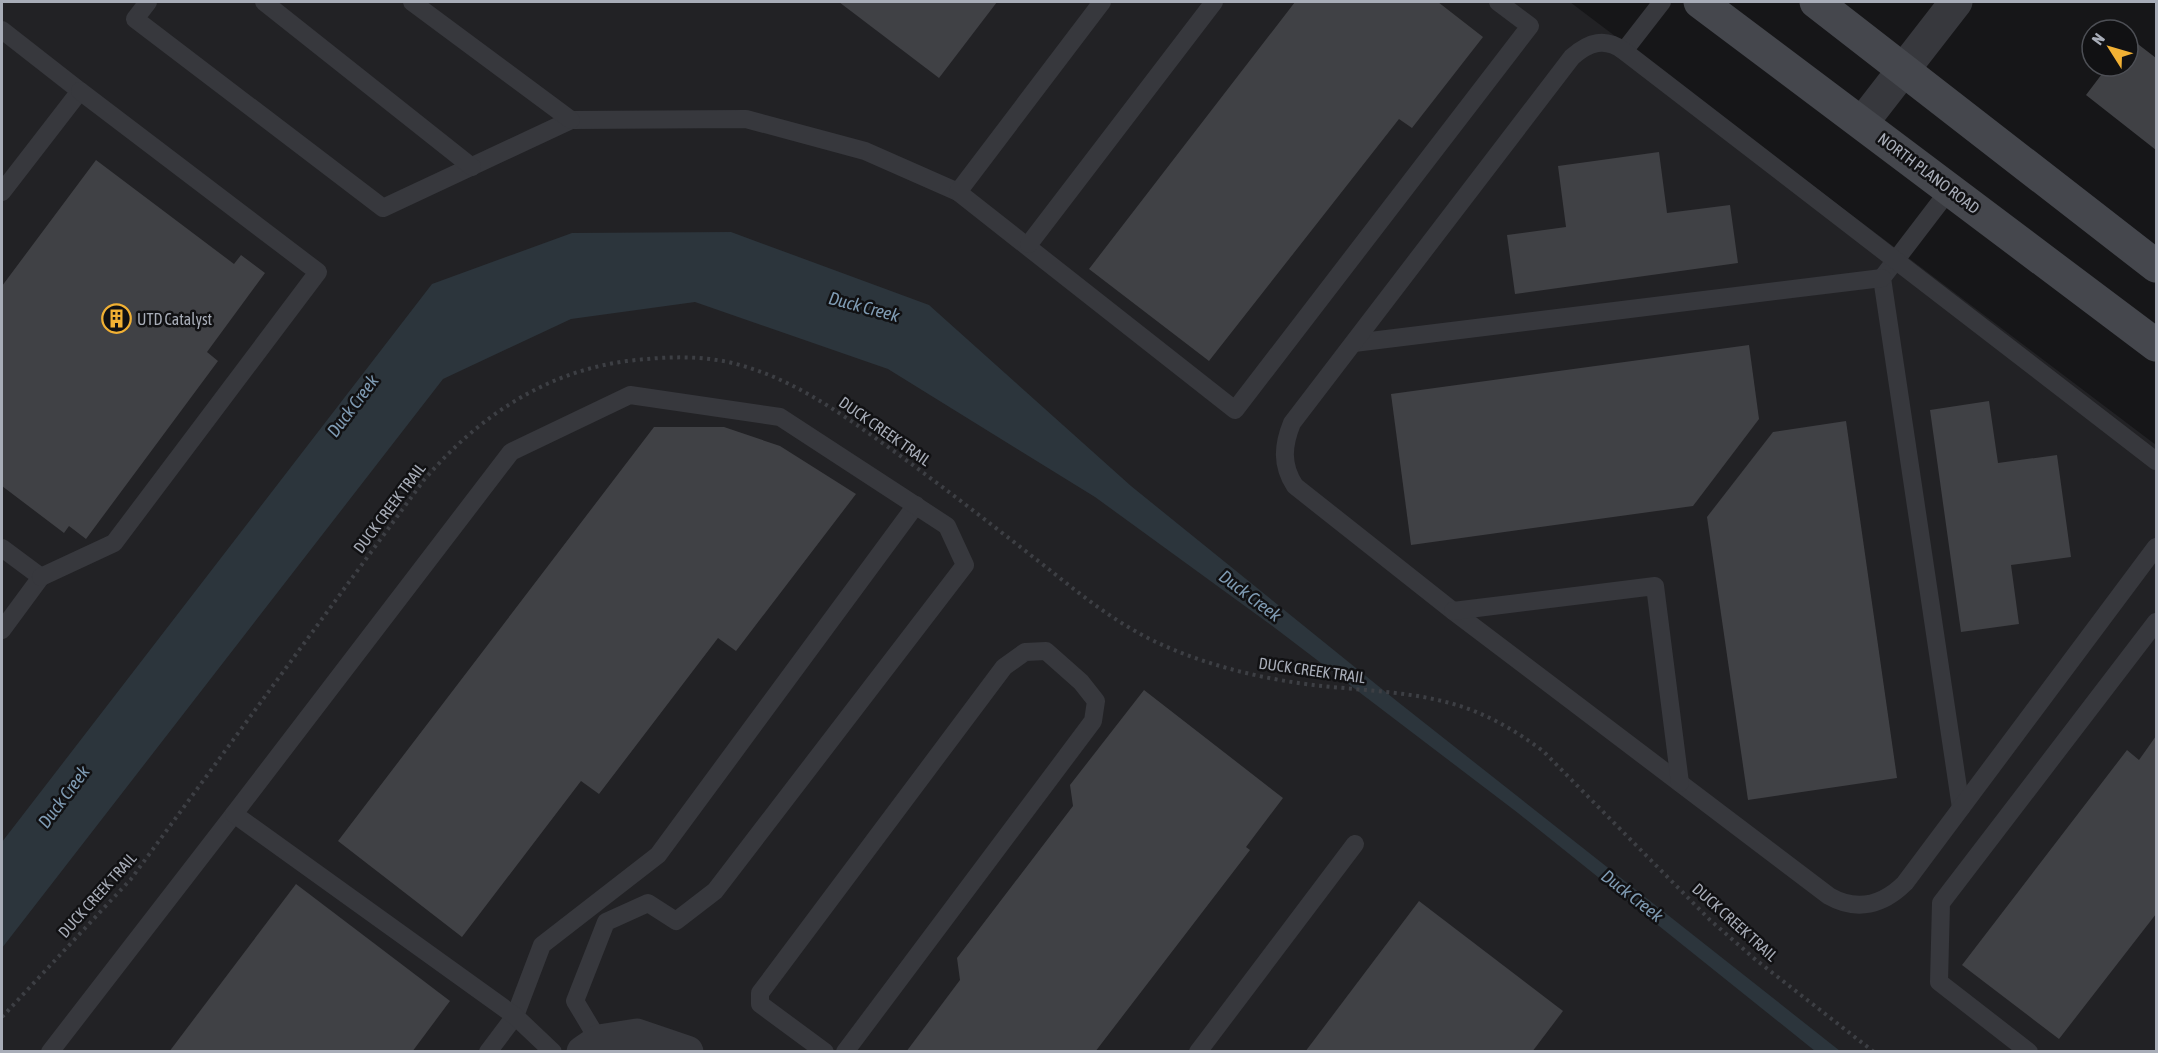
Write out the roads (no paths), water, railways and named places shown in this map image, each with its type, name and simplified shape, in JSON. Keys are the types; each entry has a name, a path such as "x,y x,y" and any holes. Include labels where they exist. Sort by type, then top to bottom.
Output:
{"main road":[{"name":"NORTH PLANO ROAD","path":"1700,2 2157,345"},
{"path":"1815,2 2157,266"}],"street":[{"path":"1862,123 1956,2"},
{"path":"591,1046 637,1035 687,1052"}],"lane":[{"path":"148,2 135,19 383,208 571,120 746,119 865,151 958,192 1029,244 1235,410 1530,26 1498,2"},
{"path":"264,2 472,166"},
{"path":"412,2 571,120"},
{"path":"958,192 1102,2"},
{"path":"1029,244 1214,2"},
{"path":"1624,51 1662,2"},
{"path":"2,30 318,272 114,543 41,577 2,630"},
{"path":"2157,461 1615,44 1604,41 1591,43 1572,57 1292,423 1284,451 1290,478 1295,486 1453,611 1829,896 1853,905 1868,905 1894,893 1962,808 2157,547"},
{"path":"2,192 80,91"},
{"path":"1950,189 1882,278 1962,808"},
{"path":"1354,343 1882,278"},
{"path":"50,1052 511,452 630,394 780,417 948,526 966,565 715,891 676,921 648,903 606,922 575,1000 591,1046"},
{"path":"488,1052 515,1016 542,945 658,855 916,505"},
{"path":"2,548 41,577"},
{"path":"1453,611 1655,586 1680,783"},
{"path":"2029,1052 1939,982 1941,903 2157,622"},
{"path":"825,1052 760,1004 760,993 1004,667 1026,652 1046,651 1081,682 1096,701 1093,721 845,1052"},
{"path":"234,814 515,1016 553,1052"},
{"path":"1198,1052 1355,844"},
{"path":"591,907 606,922"}],"water":[{"name":"Duck Creek","path":"731,232 929,305 1131,486 1398,702 1840,1051 1815,1051 1518,813 1275,628 1095,497 888,369 695,302 571,319 443,379 2,948 2,842 432,284 572,233"}],"place":[{"name":"UTD Catalyst","path":"116,319"}]}
